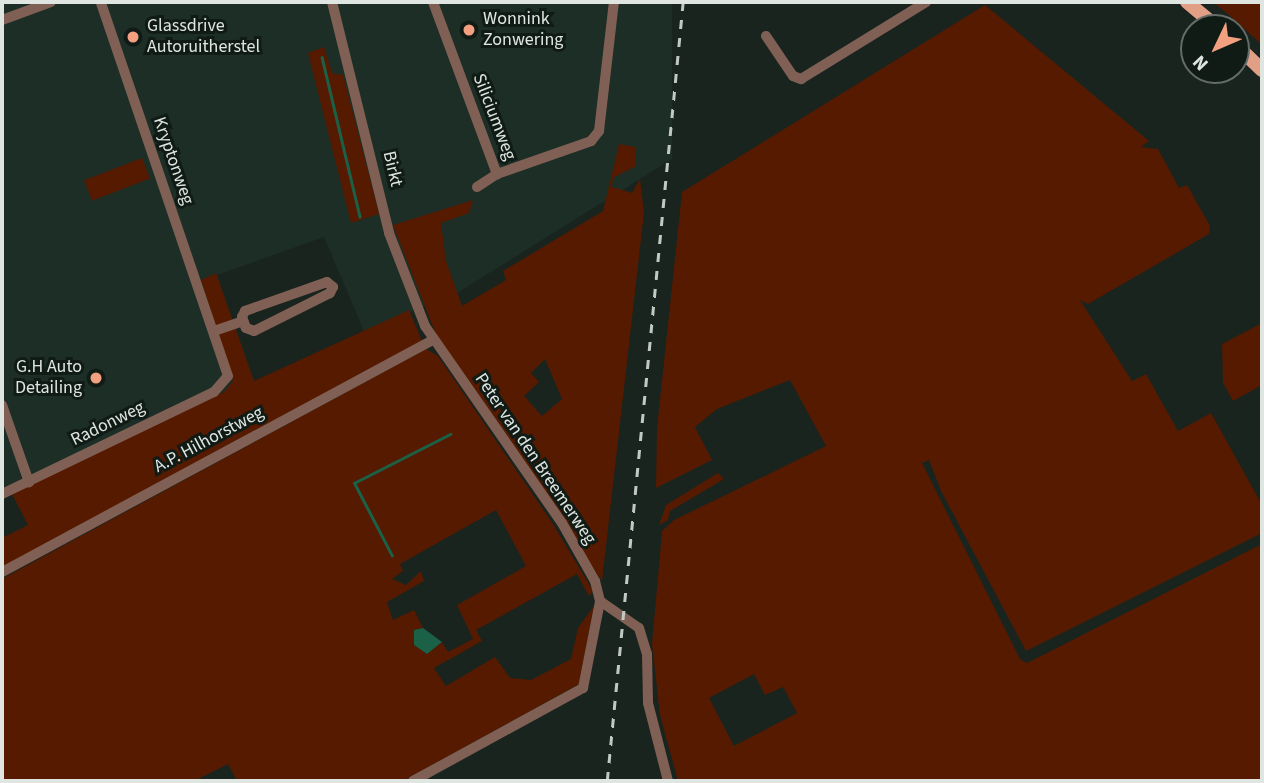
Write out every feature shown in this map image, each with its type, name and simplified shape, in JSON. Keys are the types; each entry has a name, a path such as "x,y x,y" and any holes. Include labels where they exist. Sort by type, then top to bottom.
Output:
{"main road":[{"path":"1188,2 1202,14"}],"street":[{"path":"2,20 51,2"},
{"name":"Kryptonweg","path":"101,2 227,368 226,382"},
{"name":"Birkt","path":"332,2 389,233 432,340"},
{"name":"Siliciumweg","path":"433,2 497,174 591,141 599,131 614,2"},
{"path":"766,36 793,76 802,79 926,2"},
{"path":"477,187 497,174"},
{"path":"332,284 330,293 287,314 254,331 246,328 243,321 246,311 332,284"},
{"path":"281,299 287,314"},
{"path":"214,331 243,321"},
{"name":"A.P. Hilhorstweg","path":"2,572 432,340"},
{"name":"Peter van den Breemerweg","path":"432,340 562,523 595,581 600,601"},
{"name":"Radonweg","path":"2,494 214,392 226,382"},
{"path":"2,405 29,482"},
{"path":"413,781 583,688 600,601 639,628 645,639 648,703 668,781"}],"shaded area":[{"path":"2,2 672,2 672,159 457,293 364,331 324,237 217,275 254,381 2,492"},
{"path":"1213,2 1262,2 1262,45 1250,34 1250,14 1228,14"},
{"path":"985,5 1149,141 1141,147 1158,149 1179,188 1187,185 1210,226 1209,234 1088,304 1080,300 1132,381 1146,374 1178,431 1211,413 1262,505 1262,533 1026,651 941,491 929,460 922,463 1020,659 1027,663 1262,544 1262,781 678,781 660,715 652,644 662,531 674,520 826,446 790,380 717,409 695,427 712,460 656,488 657,428 682,192","holes":["754,674 765,695 783,687 797,713 734,746 709,698"]},
{"path":"324,47 332,73 343,75 379,214 351,223 308,53"},
{"path":"619,144 636,147 636,166 613,178 612,187 632,193 640,179 644,213 602,581 437,337 393,225 473,200 469,213 441,223 446,261 462,306 506,280 503,271 603,211","holes":["545,359 562,399 542,416 524,396 539,382 531,373"]},
{"path":"142,158 150,179 92,201 84,180"},
{"path":"216,273 254,381 409,310 422,341 2,570 2,538 28,525 12,494 224,392 233,381 201,280"},
{"path":"1262,323 1262,385 1233,401 1223,383 1222,344"},
{"path":"426,349 438,356 553,524 593,591 589,596 577,574 476,630 482,641 434,668 446,686 495,657 510,678 531,680 571,659 578,628 594,606 579,684 403,781 237,781 228,764 194,781 2,781 2,579","holes":["496,510 526,566 457,605 473,639 448,652 442,642 427,654 414,645 414,630 423,628 414,610 393,620 387,602 424,581 421,571 406,585 392,579 403,571 400,564"]},
{"path":"718,473 724,479 670,511 668,520 659,525 666,505"},
{"path":"423,628 442,642 427,654 414,645 414,630"}],"waterway":[{"path":"322,57 360,217"},
{"path":"392,556 354,483 450,434"}],"railway":[{"path":"607,781 683,2"}],"place":[{"name":"Wonnink Zonwering","path":"469,30"},
{"name":"Glassdrive Autoruitherstel","path":"133,37"},
{"name":"G.H Auto Detailing","path":"96,378"}]}
